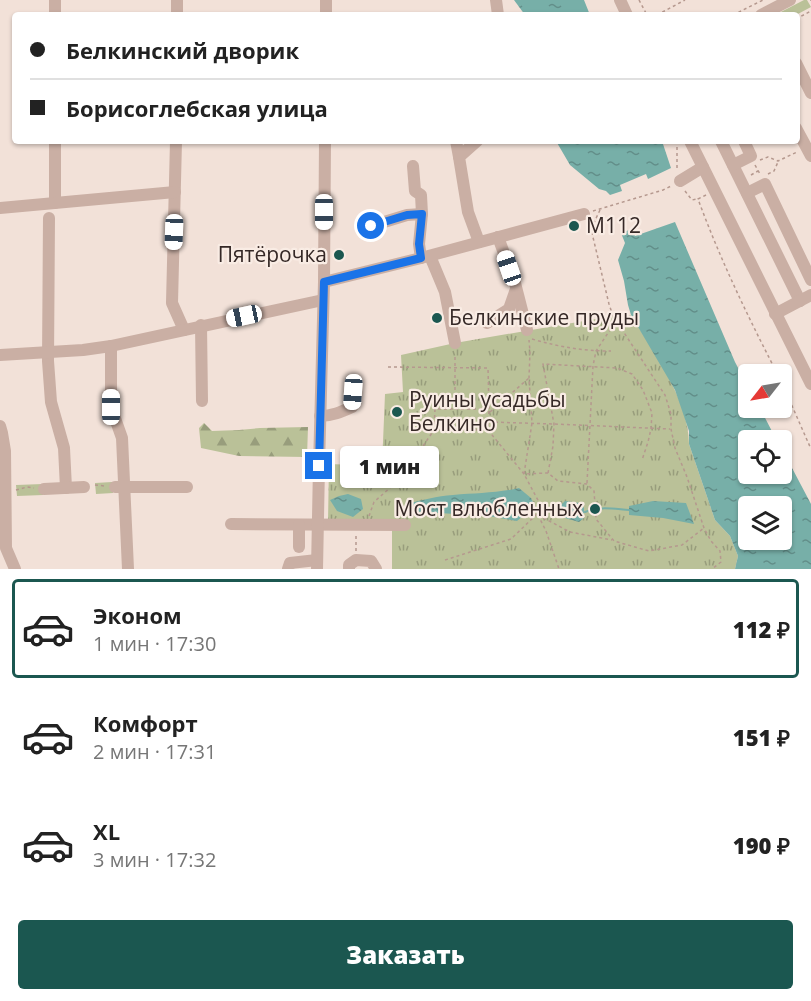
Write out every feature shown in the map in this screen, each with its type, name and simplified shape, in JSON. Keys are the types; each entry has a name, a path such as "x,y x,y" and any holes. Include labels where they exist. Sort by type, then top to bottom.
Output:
{"street":[{"path":"767,10 790,0"},
{"path":"800,71 811,93"},
{"path":"800,135 809,152"},
{"path":"55,144 56,203"},
{"path":"176,144 172,303 184,330"},
{"path":"288,569 290,563 317,565 325,144"},
{"path":"457,144 468,212 479,242"},
{"path":"459,157 474,144"},
{"path":"691,144 811,384"},
{"path":"722,144 805,298 776,314"},
{"path":"733,165 751,156 745,144"},
{"path":"413,166 415,191 421,195 419,244 445,292 455,343"},
{"path":"677,182 702,167"},
{"path":"747,193 763,181 811,280"},
{"path":"0,208 175,192"},
{"path":"371,226 407,215 422,214"},
{"path":"324,282 584,214"},
{"path":"49,218 48,352 51,402 64,448 66,488"},
{"path":"498,237 527,330"},
{"path":"487,323 509,309 516,289"},
{"path":"0,356 111,346 323,300"},
{"path":"201,325 202,401"},
{"path":"111,346 111,407 122,438 120,487 128,569"},
{"path":"320,416 338,414 352,406 353,392"},
{"path":"0,426 10,490 6,548 15,569"},
{"path":"44,489 84,487"},
{"path":"120,487 187,488"},
{"path":"231,524 405,525"},
{"path":"299,525 299,547"},
{"path":"352,565 371,561 376,569"}],"path":[{"path":"663,12 685,0"},
{"path":"677,144 677,182 692,200 715,191"},
{"path":"778,161 774,171 763,181 754,163 768,157 778,161 809,152"},
{"path":"740,180 758,171"},
{"path":"677,182 663,190 600,210 591,229 609,304 616,321 665,395 671,414 675,448 704,528 720,551 721,562 712,569"},
{"path":"698,199 714,243 772,364"},
{"path":"587,484 593,366 596,351 616,321"},
{"path":"524,474 532,423 528,338 558,347 611,351"},
{"path":"455,343 455,409"},
{"path":"548,473 554,424 543,364 617,368 632,374 644,390 652,414 651,429 642,460"},
{"path":"388,367 488,368 488,430 524,474 540,504 537,514 511,538 445,560"},
{"path":"369,517 374,502 392,486 434,429 435,409 489,411 529,378"},
{"path":"792,405 811,449"},
{"path":"489,422 671,429"},
{"path":"434,429 488,430"},
{"path":"524,474 548,473 558,481 587,484 594,491 596,519 614,541"},
{"path":"84,487 97,485 120,487"},
{"path":"10,490 27,487 44,489"},
{"path":"537,514 570,532 649,551 682,545 704,528"},
{"path":"537,514 560,569"},
{"path":"352,565 356,525"}],"green space":[{"path":"804,0 807,0 811,7 800,13 781,12"},
{"path":"631,315 659,360 683,410 689,444 715,520 730,536 738,556 735,569 392,569 392,520 328,522 329,464 382,466 385,394 403,392 401,355 455,343 613,316"},
{"path":"204,423 212,431 308,427 307,457 239,456 201,448 199,428"},
{"path":"112,482 113,493 96,494 95,483"},
{"path":"43,484 43,495 17,496 16,485"}],"water":[{"path":"514,0 584,0 589,12 523,12"},
{"path":"558,144 663,144 671,168 648,179 646,174 620,185 622,191 610,195 570,165"},
{"path":"675,222 738,368 738,418 765,418 771,430 738,430 738,484 792,484 792,468 811,504 811,569 735,569 738,556 730,536 715,520 689,444 689,431 675,390 631,315 618,260 625,243 621,233 632,229 635,236"},
{"path":"519,488 531,498 535,506 517,521 488,516 406,511 407,504 430,498"},
{"path":"348,494 361,499 363,509 353,517 337,511 330,500"},
{"path":"565,501 580,503 584,508 584,518 579,522 558,516 560,506"},
{"path":"653,501 686,503 694,524 629,515 629,506"}],"waterway":[{"path":"585,512 601,508 629,510"}],"place":[{"name":"М112","path":"574,226"},
{"name":"Пятёрочка","path":"339,255"},
{"name":"Белкинские пруды","path":"437,318"},
{"name":"Руины усадьбы Белкино","path":"397,412"},
{"name":"Мост влюбленных","path":"595,509"}],"route":[{"path":"319,466 324,282 421,258 419,244 422,214 407,215 371,226"}]}
